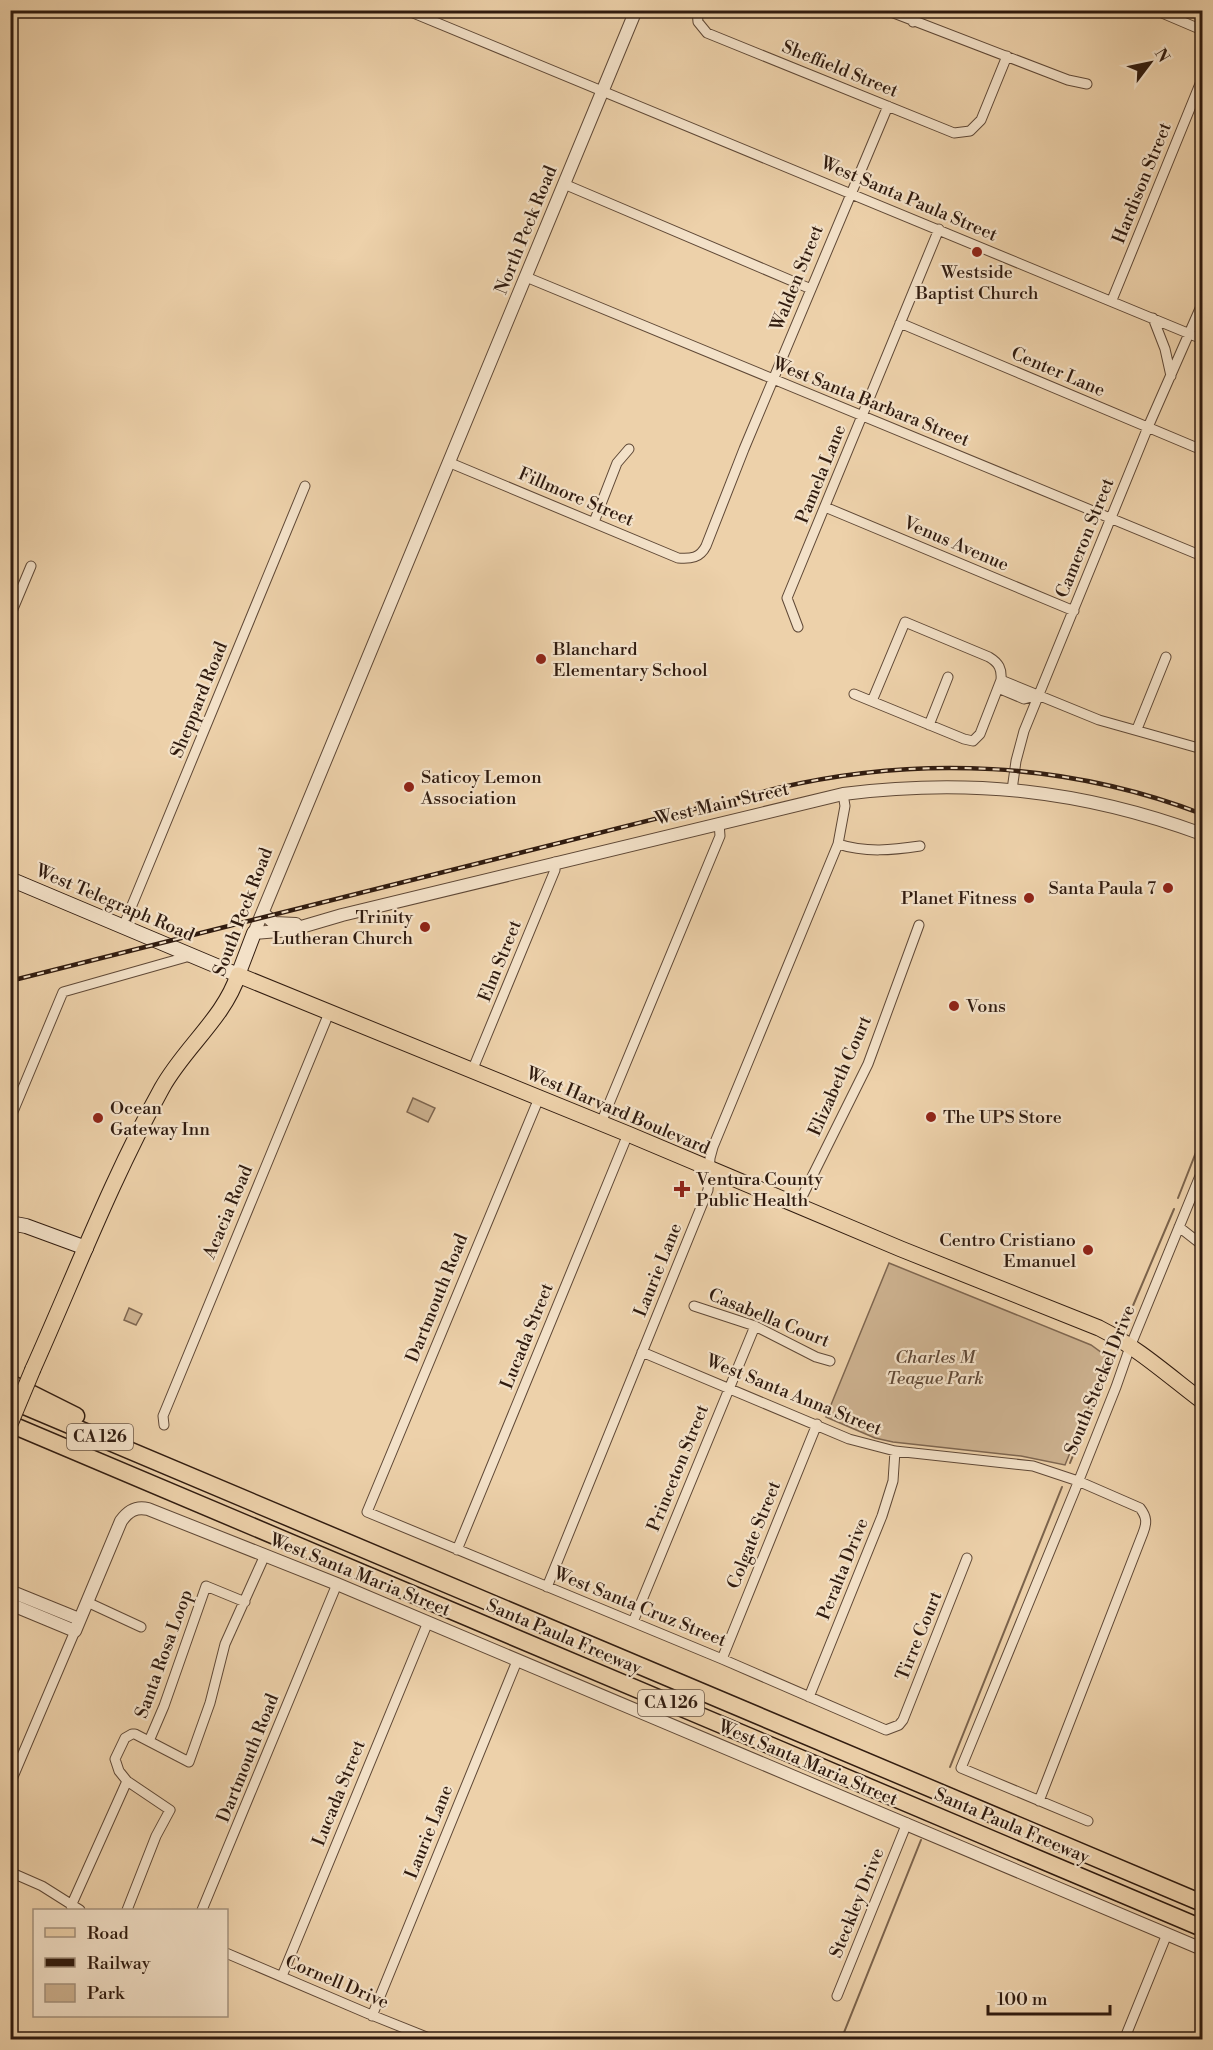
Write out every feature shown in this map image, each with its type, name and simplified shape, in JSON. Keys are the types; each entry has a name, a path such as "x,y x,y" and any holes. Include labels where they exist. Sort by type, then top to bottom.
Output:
{"highway":[{"path":"10,1383 189,1474"},
{"name":"Santa Paula Freeway","path":"10,1400 1203,1903"},
{"name":"Santa Paula Freeway","path":"10,1424 1203,1928"},
{"path":"10,1435 139,1478"}],"main road":[{"name":"West Telegraph Road","path":"10,879 238,975"},
{"name":"South Peck Road","path":"10,1424 126,1157 162,1088 182,1056 232,992 254,933"},
{"name":"West Harvard Boulevard","path":"238,975 1113,1335 1203,1401"},
{"path":"10,1223 26,1226 86,1248"}],"street":[{"name":"West Santa Paula Street","path":"406,10 1203,339"},
{"name":"North Peck Road","path":"448,462 475,403 636,10"},
{"name":"Sheffield Street","path":"697,10 698,22 703,30 713,36 954,133 970,131 981,120 1007,56"},
{"path":"886,10 1068,80 1087,84"},
{"path":"913,22 917,10"},
{"path":"1155,10 1203,30"},
{"name":"Hardison Street","path":"1112,300 1203,79"},
{"name":"Walden Street","path":"692,558 703,551 706,546 744,449 888,106"},
{"path":"564,184 811,289"},
{"name":"Pamela Lane","path":"798,627 787,598 939,229"},
{"name":"West Santa Barbara Street","path":"526,277 1203,556"},
{"name":"Cameron Street","path":"1012,790 1020,741 1148,427 1203,304"},
{"path":"1154,318 1171,376"},
{"name":"Center Lane","path":"900,324 1203,450"},
{"path":"594,522 617,463 629,449"},
{"name":"Fillmore Street","path":"448,462 678,558 692,558"},
{"name":"South Peck Road","path":"254,933 448,462"},
{"name":"Sheppard Road","path":"123,927 305,486"},
{"name":"Venus Avenue","path":"825,507 1074,611"},
{"path":"10,616 31,566"},
{"path":"854,694 973,741 980,734 999,684 999,666 989,657 904,622 872,701"},
{"path":"1137,729 1166,657"},
{"path":"929,725 948,677"},
{"path":"999,684 1024,699 1039,695 1099,720 1203,749"},
{"name":"West Main Street","path":"254,933 291,930 342,915 555,862 843,794 943,786 1012,790 1083,799 1124,809 1203,834"},
{"name":"Laurie Lane","path":"547,1587 708,1190 713,1147 838,844 845,806 843,794"},
{"path":"601,1123 720,836 719,824"},
{"path":"838,844 868,850 920,846"},
{"name":"Elm Street","path":"472,1071 555,870 555,862"},
{"path":"262,913 274,923 315,924"},
{"name":"Elizabeth Court","path":"798,1205 868,1064 919,925"},
{"path":"10,1119 63,992 192,955"},
{"name":"Acacia Road","path":"165,1425 163,1416 329,1013"},
{"name":"Dartmouth Road","path":"367,1512 539,1098"},
{"name":"Lucada Street","path":"457,1550 628,1134"},
{"name":"South Steckel Drive","path":"1039,1801 1146,1524 1145,1516 1140,1508 1078,1481 1130,1347 1203,1171"},
{"path":"1179,1227 1203,1245"},
{"name":"Casabella Court","path":"694,1306 755,1326 816,1357 830,1361"},
{"name":"Princeton Street","path":"633,1622 755,1326"},
{"name":"West Santa Anna Street","path":"642,1352 849,1439 895,1451 1033,1466 1078,1481"},
{"name":"Colgate Street","path":"722,1659 817,1424"},
{"name":"Peralta Drive","path":"809,1697 886,1505 892,1481 895,1451"},
{"path":"1078,1481 961,1768 1088,1821"},
{"name":"West Santa Maria Street","path":"87,1602 125,1515 130,1510 143,1508 337,1584 1203,1949"},
{"name":"West Santa Cruz Street","path":"367,1512 722,1659 886,1730 899,1725"},
{"name":"Santa Rosa Loop","path":"245,1602 206,1586 164,1706 149,1741 189,1762 210,1703 225,1644 245,1602 265,1555"},
{"name":"Tirre Court","path":"899,1725 906,1713 968,1557"},
{"name":"Dartmouth Road","path":"203,1909 337,1584"},
{"path":"10,1590 77,1625"},
{"path":"10,1784 87,1602 141,1627"},
{"path":"10,1604 77,1625"},
{"name":"Lucada Street","path":"282,1976 428,1622"},
{"name":"Laurie Lane","path":"372,2016 517,1661"},
{"path":"128,1909 156,1836 170,1810 127,1781 118,1771 115,1759 125,1738 132,1734 149,1741"},
{"path":"71,1906 127,1781"},
{"name":"Steckley Drive","path":"837,1996 907,1823"},
{"path":"10,1872 42,1886 76,1909"},
{"path":"1124,2040 1167,1934"},
{"name":"Cornell Drive","path":"228,1954 434,2040"}],"green space":[{"path":"413,1098 435,1108 428,1122 407,1112"},
{"name":"Charles M Teague Park","path":"889,1263 1091,1345 1109,1358 1065,1465 1021,1456 893,1442 875,1438 826,1417"},
{"path":"129,1308 142,1314 136,1325 124,1320"}],"waterway":[{"path":"1178,1198 1202,1137"},
{"path":"1132,1308 1174,1209"},
{"path":"1070,1463 1108,1368"},
{"path":"950,1767 1062,1487"},
{"path":"841,2040 921,1840"}],"railway":[{"path":"10,981 778,788 831,778 885,771 939,768 992,769 1046,774 1099,783 1202,814"}],"place":[{"name":"Westside Baptist Church","path":"977,252"},
{"name":"Blanchard Elementary School","path":"541,659"},
{"name":"Saticoy Lemon Association","path":"409,787"},
{"name":"Santa Paula 7","path":"1168,888"},
{"name":"Planet Fitness","path":"1029,898"},
{"name":"Trinity Lutheran Church","path":"425,927"},
{"name":"Vons","path":"954,1006"},
{"name":"The UPS Store","path":"931,1117"},
{"name":"Ocean Gateway Inn","path":"98,1118"},
{"name":"Ventura County Public Health","path":"682,1189"},
{"name":"Centro Cristiano Emanuel","path":"1088,1250"}]}
